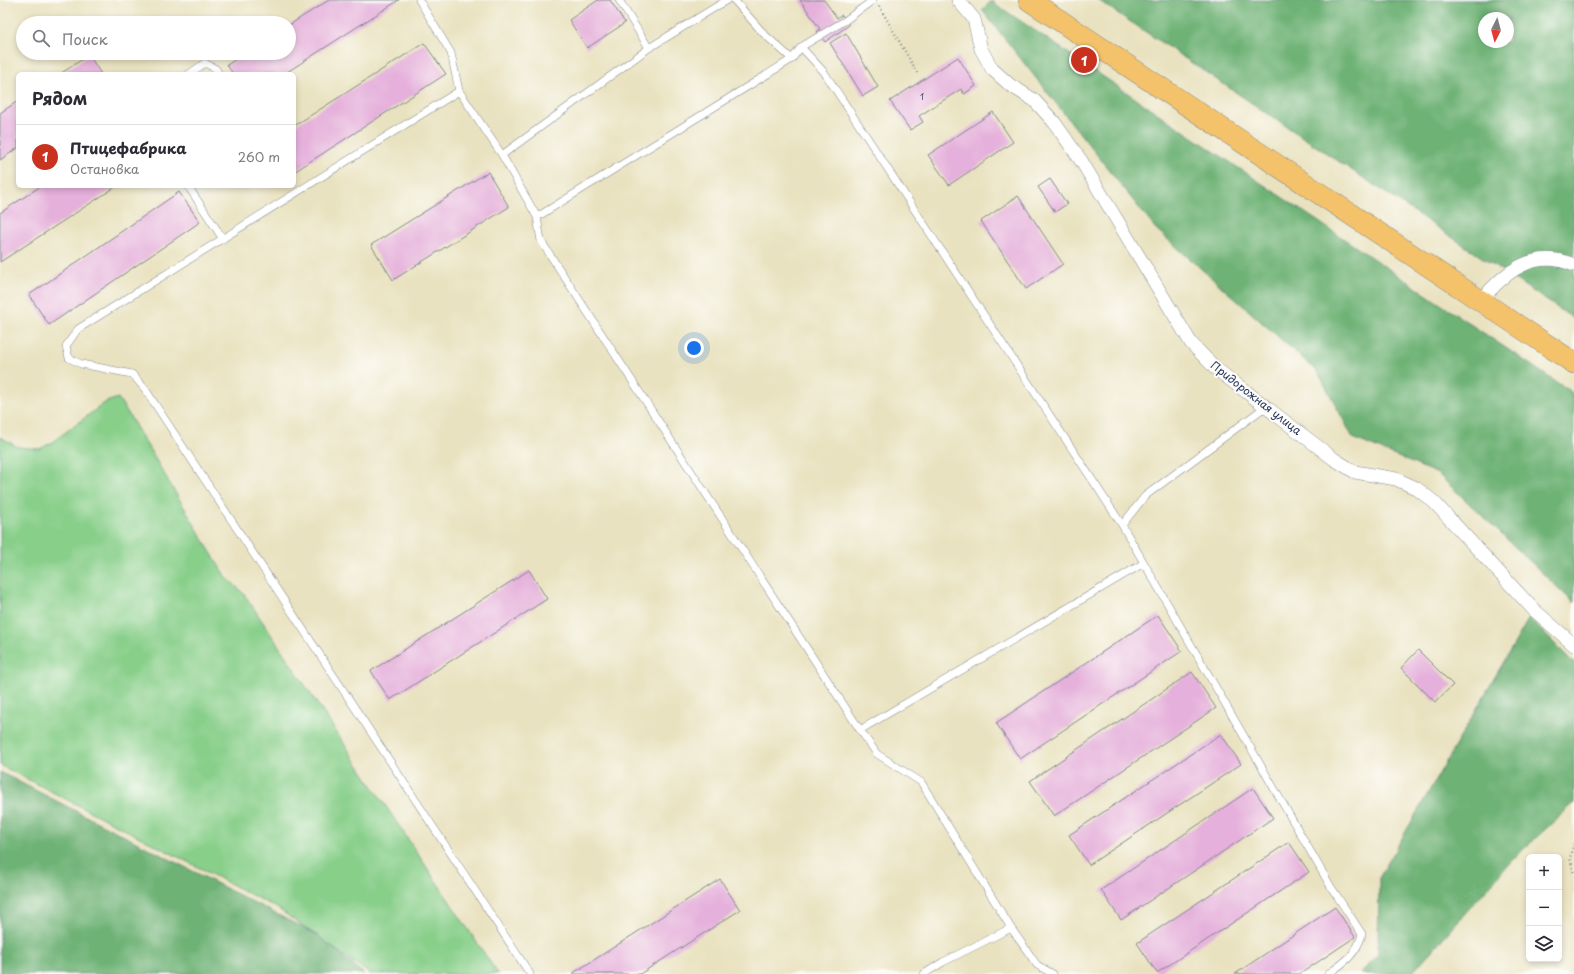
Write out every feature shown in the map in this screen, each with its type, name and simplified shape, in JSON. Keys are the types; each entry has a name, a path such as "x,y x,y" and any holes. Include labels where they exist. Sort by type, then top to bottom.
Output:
{"main road":[{"path":"1029,0 1574,363"}],"street":[{"name":"Придорожная улица","path":"958,0 974,19 981,49 992,69 1010,85 1034,100 1054,122 1082,162 1191,343 1215,368 1334,459 1355,472 1396,479 1416,488 1428,497 1533,608 1574,645"},
{"path":"1481,301 1503,277 1522,264 1560,259 1574,265"}],"lane":[{"path":"419,0 451,52 459,91 502,155 537,217 541,241 860,730 877,754 922,782 1011,928 1037,965 1053,974"},
{"path":"619,0 648,48"},
{"path":"502,155 648,48 727,0"},
{"path":"734,0 764,34 792,59"},
{"path":"537,217 792,59 801,47 846,20 873,0"},
{"path":"801,47 824,72 1122,525 1327,880 1362,934 1359,945 1349,958 1328,974"},
{"path":"192,72 205,63 218,72"},
{"path":"296,188 459,91"},
{"path":"189,188 223,238"},
{"path":"294,189 223,238 78,329 66,346 69,358 81,364 132,374 145,389 530,974"},
{"path":"1122,525 1145,496 1265,407"},
{"path":"860,730 1144,563"},
{"path":"924,974 943,962 1011,928"}],"path":[{"path":"876,0 918,74"},
{"path":"1574,844 1570,858 1574,874"}],"green space":[{"path":"1098,0 1574,0 1574,319"},
{"path":"991,1 1574,394 1574,603 1438,474 1353,438 1318,372 1155,228 982,10"},
{"path":"118,398 225,576 244,594 498,974 370,974 277,908 0,765 0,437 18,447 39,449 51,443 106,402"},
{"path":"1529,618 1574,663 1574,803 1514,858 1411,974 1360,974 1378,954 1379,878"},
{"path":"0,772 317,935 364,974 0,974"}],"building":[{"path":"329,0 399,0 287,72 232,72 227,65 234,60 296,60 296,21"},
{"path":"598,0 610,0 625,23 587,48 569,20"},
{"path":"800,0 824,0 837,18 842,15 849,25 825,42 817,31 820,29"},
{"path":"846,33 878,87 863,96 830,43"},
{"path":"424,43 446,74 296,171 296,125"},
{"path":"958,57 976,86 964,94 961,89 919,116 923,122 910,130 890,101"},
{"path":"81,60 92,60 100,72 63,72"},
{"path":"16,102 16,149 0,160 0,113"},
{"path":"993,112 1013,142 949,185 928,155"},
{"path":"488,172 509,207 393,280 371,245"},
{"path":"1050,179 1067,204 1055,212 1038,187"},
{"path":"38,188 114,188 0,262 0,213"},
{"path":"179,192 200,222 49,325 29,295"},
{"path":"1018,196 1063,264 1026,289 981,221"},
{"path":"529,570 547,599 390,700 371,671"},
{"path":"1158,615 1182,651 1020,759 996,723"},
{"path":"1418,650 1453,685 1435,702 1401,668"},
{"path":"1192,672 1216,708 1054,816 1030,781"},
{"path":"1221,734 1241,764 1089,865 1069,835"},
{"path":"1253,788 1273,818 1121,920 1101,890"},
{"path":"1289,842 1309,872 1157,973 1137,943"},
{"path":"720,879 740,910 640,974 572,974"},
{"path":"1335,907 1355,937 1300,974 1235,974"}],"place":[{"name":"Птицефабрика","path":"1084,60"}]}
